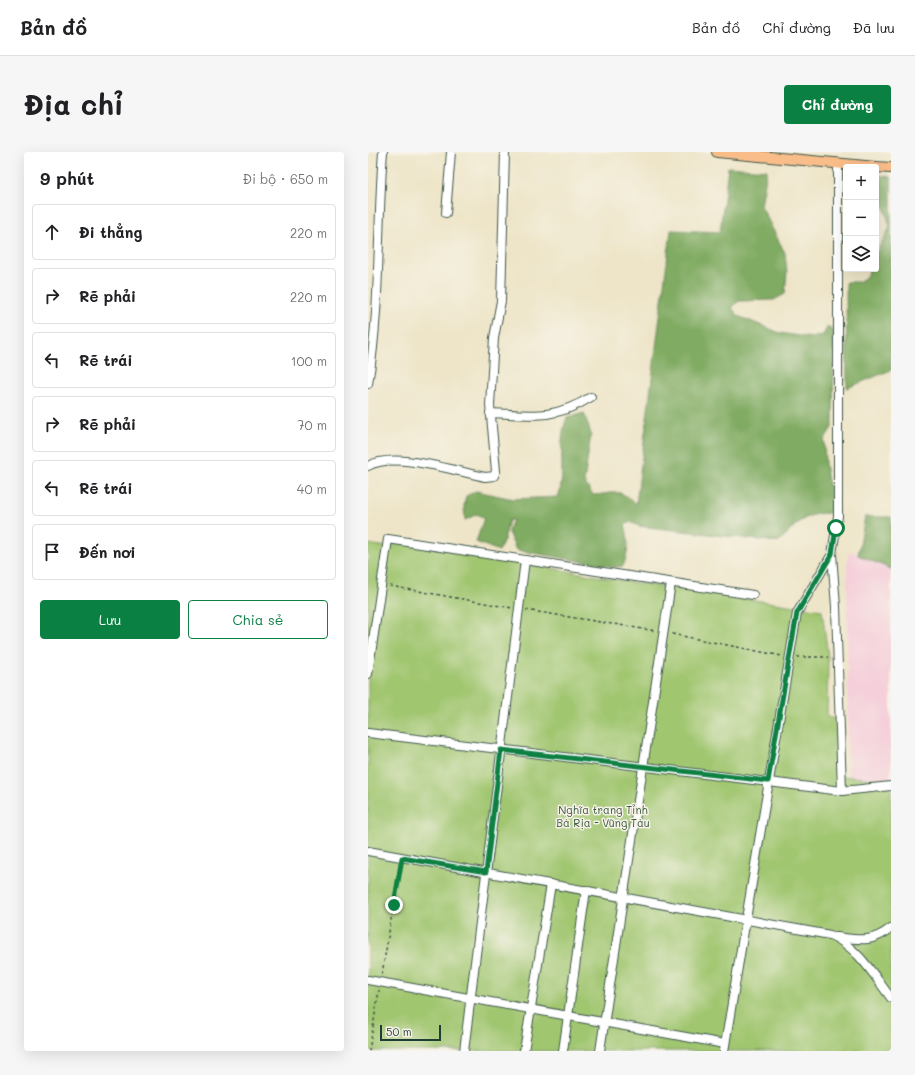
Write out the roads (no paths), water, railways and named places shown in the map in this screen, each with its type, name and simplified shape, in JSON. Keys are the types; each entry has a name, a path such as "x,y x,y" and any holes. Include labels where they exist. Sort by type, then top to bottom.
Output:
{"main road":[{"path":"717,152 848,164"},
{"path":"879,167 891,168"}],"street":[{"path":"368,384 374,347 379,208 384,152"},
{"path":"446,214 451,152"},
{"path":"368,466 376,461 408,460 485,477 494,476 496,471 490,413 494,338 501,301 505,152"},
{"path":"838,163 838,516 832,554 836,607 842,791"},
{"path":"490,413 555,414 578,405 591,397"},
{"path":"368,674 388,539 752,595"},
{"path":"368,980 604,1021 725,1047 797,613 832,554"},
{"path":"464,1051 525,560"},
{"path":"600,1051 672,583"},
{"path":"368,733 842,791 891,786"},
{"path":"368,852 747,919 835,937 861,940 874,939 891,928"},
{"path":"524,1051 551,884"},
{"path":"563,1051 586,890"},
{"path":"835,937 857,954 891,998"}],"park label":[{"name":"Nghĩa trang Tỉnh Bà Rịa - Vũng Tàu","path":"603,816"}]}
